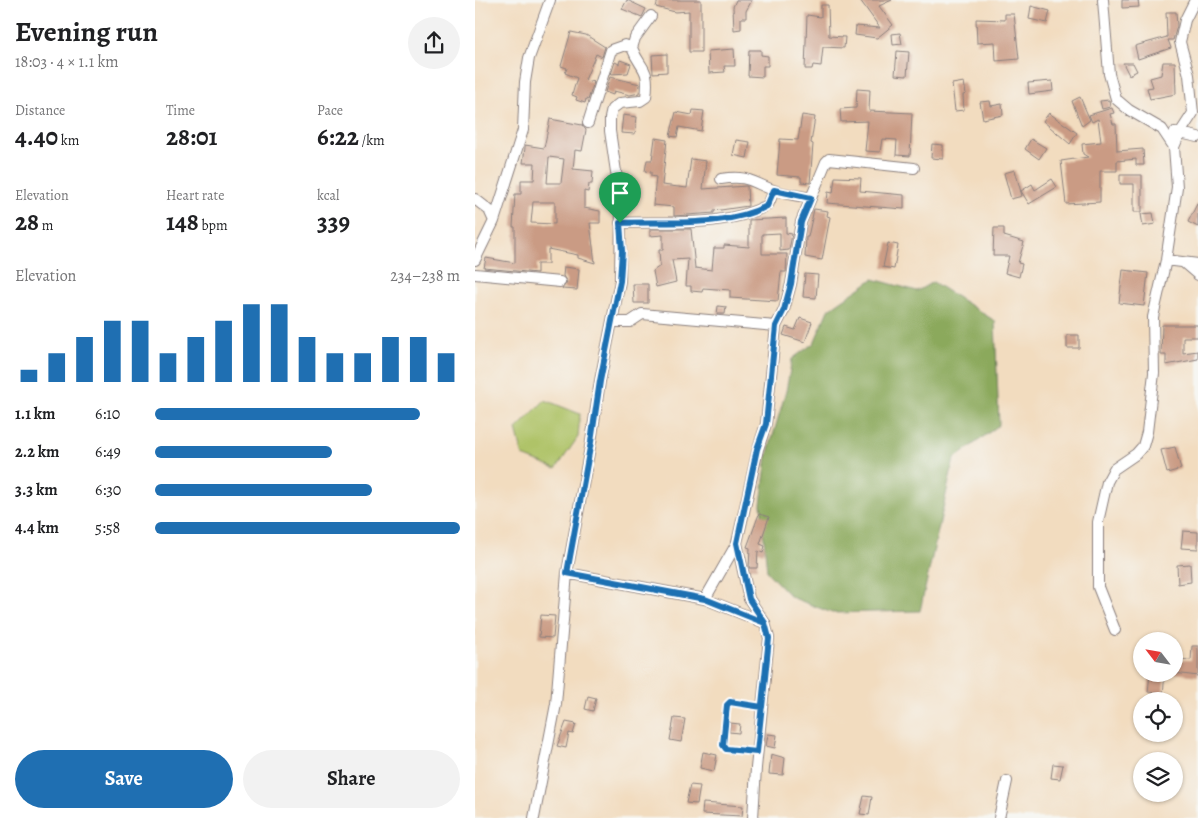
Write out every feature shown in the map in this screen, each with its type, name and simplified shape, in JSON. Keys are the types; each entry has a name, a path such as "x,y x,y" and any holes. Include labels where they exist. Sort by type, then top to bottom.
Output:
{"street":[{"path":"475,260 495,221 509,168 523,130 525,82 529,58 550,0"},
{"path":"1103,0 1109,74 1116,99 1161,129 1174,147"},
{"path":"1115,630 1098,587 1098,522 1107,482 1113,469 1136,454 1143,446 1147,432 1154,373 1153,317 1177,187 1174,147 1180,133 1193,113 1189,75 1180,42 1185,20 1195,0"},
{"path":"632,48 635,38 651,16"},
{"path":"534,818 556,704 567,573 600,381 620,281 622,251 621,206 610,118 612,109 620,103 640,101 646,96 645,68 632,48 625,45 611,50 588,123"},
{"path":"1161,129 1198,137"},
{"path":"705,599 737,543 757,449 766,424 776,326 784,310 791,284 801,222 825,162 829,159 914,168"},
{"path":"721,179 737,176 750,178 774,190 811,198"},
{"path":"620,223 703,220 750,214 767,206 774,190"},
{"path":"475,199 489,210 495,221"},
{"path":"489,210 500,203"},
{"path":"1165,260 1198,264"},
{"path":"1184,263 1198,275"},
{"path":"475,274 560,282"},
{"path":"613,322 630,322 642,314 776,326"},
{"path":"737,543 749,599 765,623 769,638 757,752 753,818"},
{"path":"567,573 705,599 765,623"},
{"path":"999,818 1007,781"}],"lane":[{"path":"757,752 726,749 723,745 727,705 730,702 762,707"}],"green space":[{"path":"873,279 917,291 933,282 995,321 999,425 954,459 920,611 832,613 791,597 767,572 761,504 767,456 786,391 792,359 814,343 828,310"},
{"path":"545,400 580,414 578,437 556,469 523,456 516,429"}],"building":[{"path":"627,0 646,9 642,17 622,9"},
{"path":"658,0 701,0 701,52 689,52 689,11 675,12 656,7"},
{"path":"736,0 752,0 746,11 746,18 741,18 741,29 734,30 733,7"},
{"path":"860,0 892,0 879,6 893,25 877,38 855,35 856,26 880,28"},
{"path":"1122,0 1138,0 1139,7 1122,8"},
{"path":"821,5 828,5 829,36 845,37 844,48 823,47 821,66 813,65 812,69 805,69 807,15 821,17"},
{"path":"1031,6 1050,11 1047,23 1029,19"},
{"path":"1166,12 1176,12 1177,26 1173,40 1168,40 1171,48 1138,59 1135,46 1167,37"},
{"path":"1005,14 1014,14 1019,59 996,61 995,42 977,43 976,19 1005,20"},
{"path":"571,32 586,35 605,47 602,57 596,54 585,80 594,82 588,100 586,99 585,103 576,100 577,97 572,95 577,78 565,73 567,68 561,66"},
{"path":"900,33 902,44 893,45 892,34"},
{"path":"734,49 735,66 724,66 725,72 709,73 708,51"},
{"path":"749,50 761,50 761,55 768,56 768,66 763,66 763,77 748,76"},
{"path":"897,51 909,52 907,76 895,75"},
{"path":"667,54 667,72 653,73 652,55"},
{"path":"620,60 631,64 628,73 611,74 615,62 619,64"},
{"path":"1163,62 1175,62 1176,94 1150,99 1147,88 1153,87 1150,78 1161,75"},
{"path":"1123,63 1133,63 1137,71 1129,75"},
{"path":"610,77 640,84 639,93 630,95 614,91 613,95 605,92"},
{"path":"1052,81 1053,91 1029,94 1028,83"},
{"path":"964,82 966,94 963,95 964,110 955,111 952,84"},
{"path":"857,89 870,90 869,111 912,113 910,156 896,155 897,140 882,139 880,152 865,151 868,121 841,122 840,109 856,108"},
{"path":"1080,97 1090,120 1082,126 1072,101"},
{"path":"1109,100 1110,107 1102,109 1100,101"},
{"path":"990,101 991,106 1002,104 1003,115 983,119 980,102"},
{"path":"1112,108 1114,113 1110,114 1113,124 1116,124 1117,151 1143,149 1144,165 1136,165 1136,159 1117,161 1117,171 1100,171 1100,202 1066,204 1061,161 1088,157 1083,154 1082,144 1101,142 1098,119 1092,122 1089,115"},
{"path":"693,110 704,111 701,131 679,127 677,137 670,136 676,112 692,115"},
{"path":"1049,113 1077,133 1070,144 1043,121"},
{"path":"623,115 637,117 635,134 621,133"},
{"path":"802,115 815,117 811,143 813,144 810,183 801,182 801,177 777,175 780,139 798,140"},
{"path":"550,119 582,125 586,130 582,151 575,150 573,169 593,171 592,184 589,184 588,192 584,191 584,208 600,211 600,223 590,223 595,263 578,258 578,255 548,249 548,264 537,264 537,273 484,268 486,258 515,263 515,227 513,227 515,194 521,194 521,180 534,180 535,163 523,163 525,145 544,148","holes":["549,157 564,159 561,183 547,183","533,202 555,202 555,224 531,223"]},
{"path":"655,138 667,140 662,185 687,188 691,159 706,161 703,189 747,186 748,206 714,211 714,213 674,216 674,207 653,205 656,177 651,176 651,172 645,171 647,160 652,160"},
{"path":"1031,139 1046,148 1039,159 1025,149"},
{"path":"736,140 750,142 747,158 733,155"},
{"path":"932,144 943,145 943,159 931,158"},
{"path":"1015,170 1022,196 1011,199 1004,173"},
{"path":"1120,175 1142,175 1142,212 1134,212 1134,184 1120,184"},
{"path":"835,177 861,178 860,191 904,195 904,209 827,203 828,192 833,193"},
{"path":"1052,179 1057,187 1029,204 1021,191 1032,184 1035,190"},
{"path":"1198,202 1198,227 1188,222"},
{"path":"814,209 828,211 827,216 830,217 822,260 805,257 806,237 808,237"},
{"path":"1153,213 1155,224 1143,226 1141,214"},
{"path":"786,218 786,233 792,234 789,250 780,251 780,233 762,234 762,254 787,254 786,272 781,272 778,301 730,298 730,290 703,288 702,292 691,291 691,286 686,286 688,259 672,260 676,282 656,287 653,271 660,266 659,250 663,250 663,235 650,236 650,229 691,229 695,268 712,270 714,248 724,248 724,245 749,247 749,220"},
{"path":"994,228 1004,228 1004,236 1024,242 1018,263 1022,264 1019,277 1005,273 1009,256 993,256"},
{"path":"888,243 898,245 894,269 883,267"},
{"path":"564,267 579,269 577,290 562,289 567,282 563,276"},
{"path":"1123,270 1148,273 1144,306 1119,303"},
{"path":"805,274 818,275 816,298 803,297"},
{"path":"633,284 648,284 648,303 634,303"},
{"path":"718,306 726,307 725,314 717,314"},
{"path":"800,318 812,322 805,342 783,335 786,327 795,330"},
{"path":"1162,325 1198,325 1198,337 1183,337 1183,353 1198,351 1198,359 1166,365 1166,355 1161,355"},
{"path":"1067,335 1079,335 1079,348 1067,348"},
{"path":"1175,447 1181,469 1167,473 1161,450"},
{"path":"759,514 769,517 760,544 765,546 763,553 758,551 757,568 749,568 750,548 747,547"},
{"path":"1183,531 1198,532 1198,549 1181,548"},
{"path":"1190,564 1191,582 1178,584 1177,565"},
{"path":"541,615 555,616 553,638 539,637"},
{"path":"1192,646 1198,646 1198,676 1183,674 1183,660 1191,660"},
{"path":"1149,682 1164,682 1163,692 1148,692"},
{"path":"588,696 596,698 593,711 585,709"},
{"path":"674,718 685,719 681,742 670,740"},
{"path":"566,722 576,724 573,734 569,733 566,748 557,746"},
{"path":"730,723 740,724 739,733 729,732"},
{"path":"768,734 777,735 775,748 766,746"},
{"path":"703,752 717,755 714,771 700,768"},
{"path":"771,754 785,758 783,775 769,774"},
{"path":"1053,764 1063,765 1060,779 1051,778"},
{"path":"690,785 700,786 697,804 686,803"},
{"path":"864,796 872,797 869,815 860,814"},
{"path":"703,803 743,806 742,816 702,814"}],"route":[{"path":"620,223 622,251 620,281 600,381 567,573 705,599 765,623 769,638 762,707 730,702 727,705 723,745 726,749 757,752 769,638 765,623 749,599 737,543 757,449 766,424 776,326 784,310 791,284 801,222 811,198 774,190 767,206 750,214 703,220 620,223"}]}
